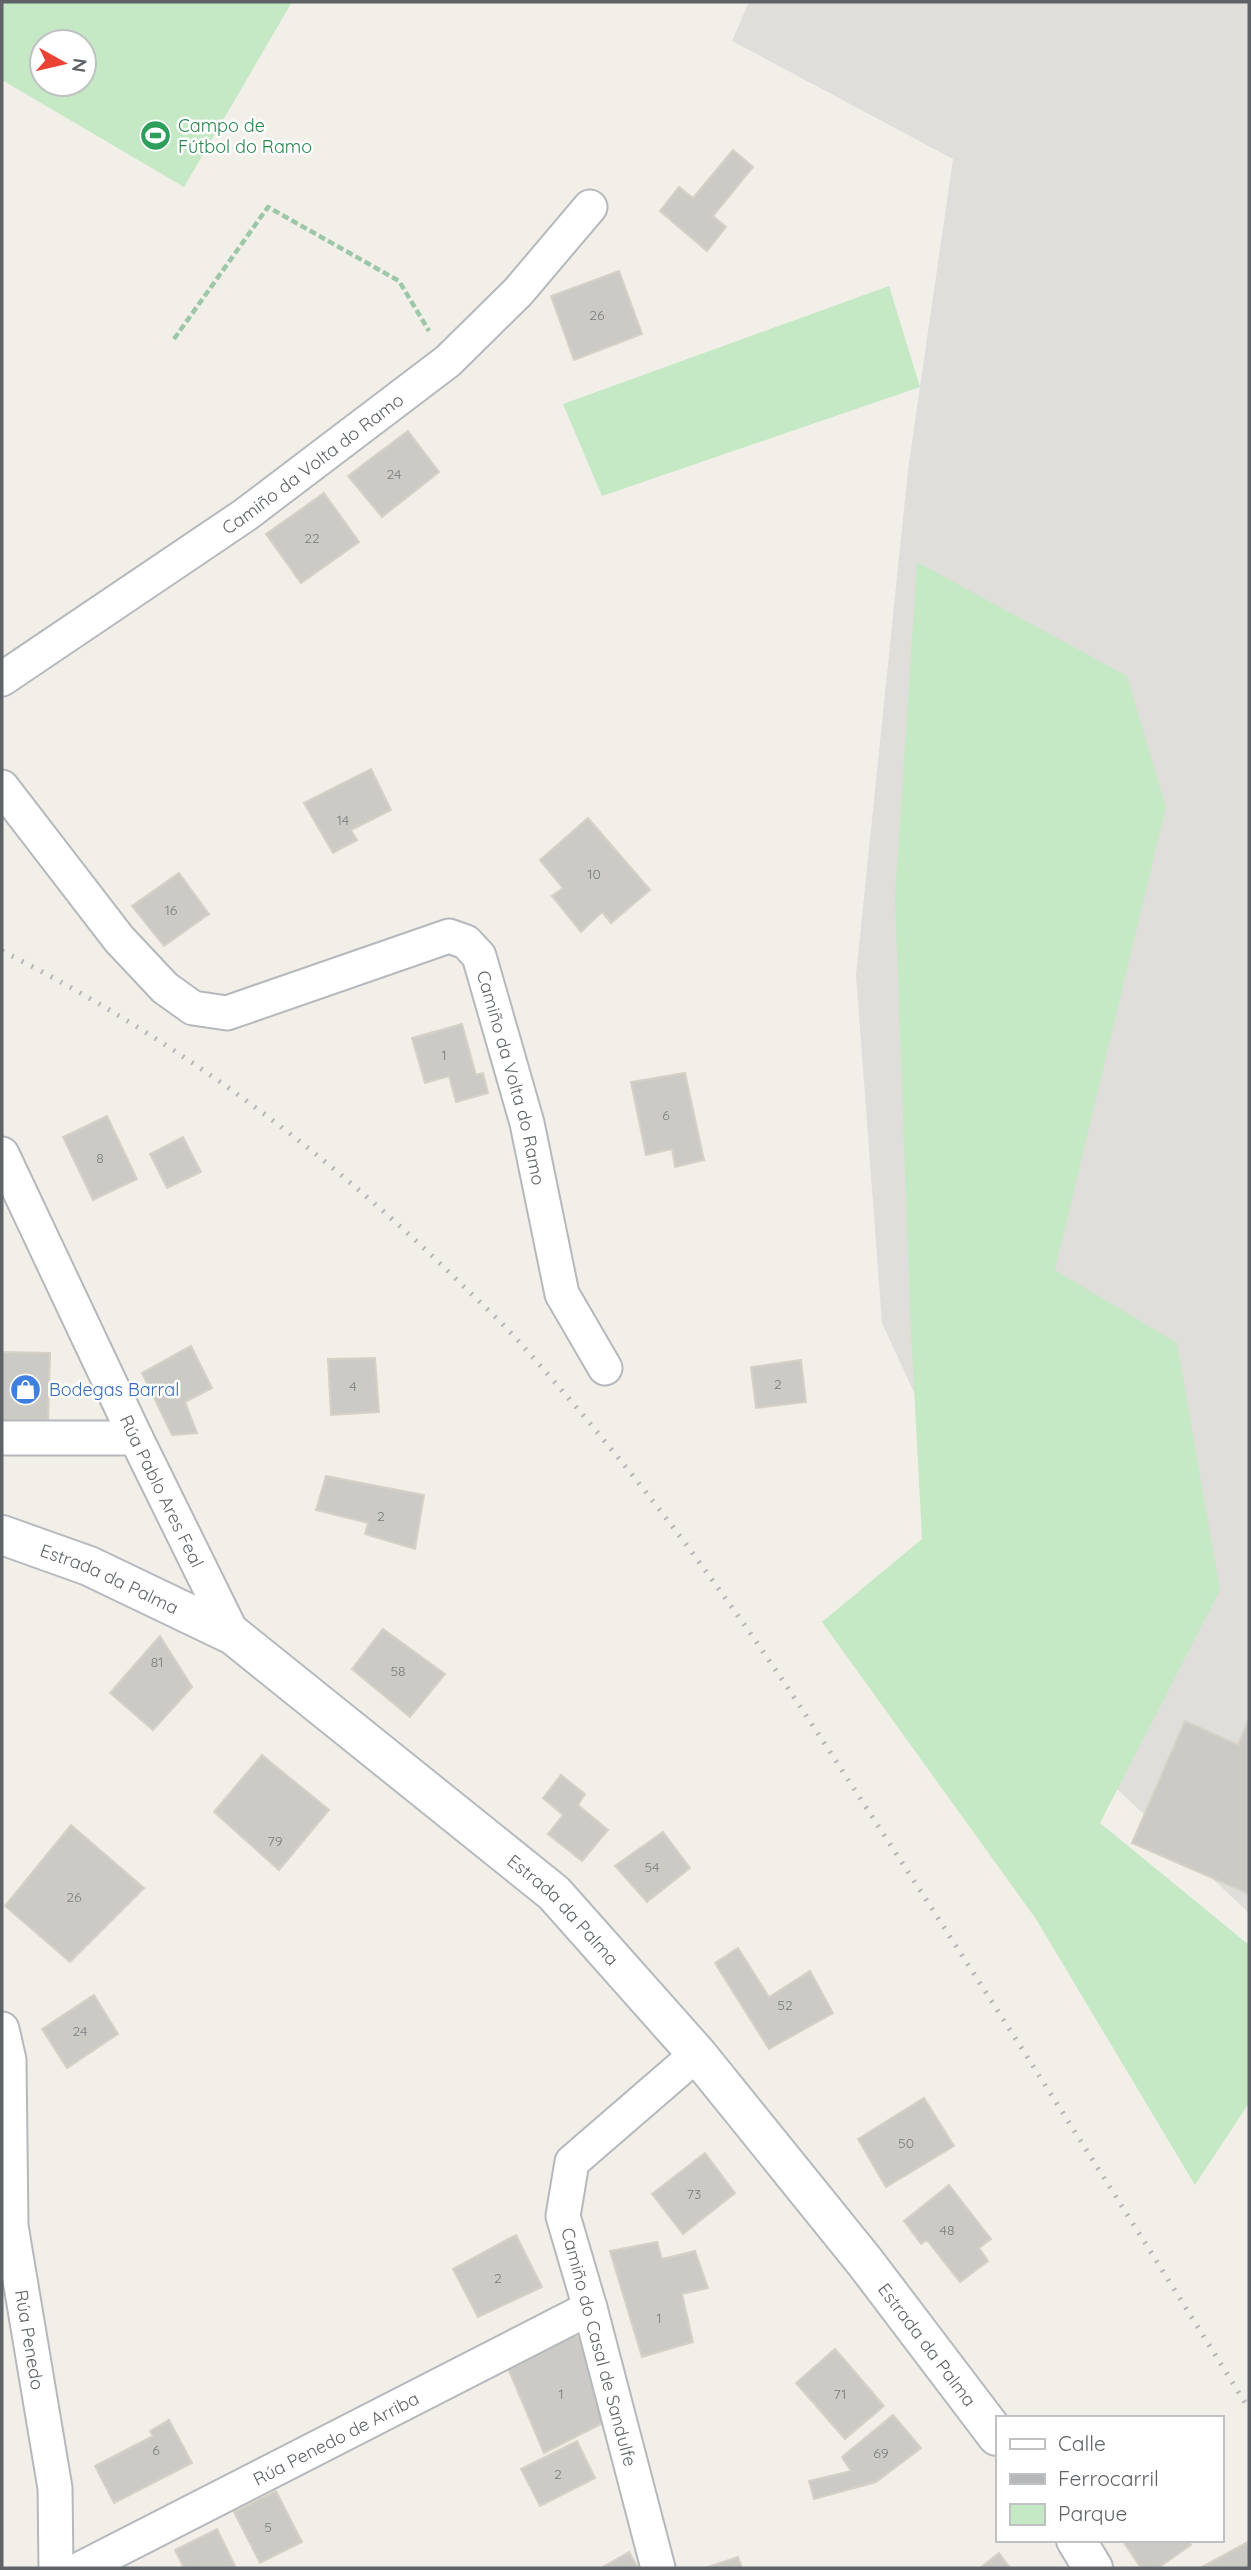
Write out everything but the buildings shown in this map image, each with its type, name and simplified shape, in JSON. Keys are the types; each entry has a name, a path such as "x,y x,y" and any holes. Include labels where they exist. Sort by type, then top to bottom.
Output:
{"street":[{"name":"Camiño da Volta do Ramo","path":"2,679 246,515 448,361 518,292 590,207"},
{"name":"Camiño da Volta do Ramo","path":"2,787 119,939 164,988 193,1008 226,1013 449,936 466,942 479,956 527,1123 562,1294 605,1368"},
{"name":"Rúa Pablo Ares Feal","path":"2,1154 136,1438 233,1635"},
{"path":"2,1438 136,1438"},
{"name":"Estrada da Palma","path":"2,1535 89,1566 233,1635 554,1893 697,2054 865,2262 996,2435"},
{"name":"Rúa Penedo","path":"2,2029 9,2060 11,2226 55,2488 56,2568"},
{"name":"Camiño do Casal de Sandulfe","path":"658,2568 563,2216 572,2162 697,2054"},
{"name":"Rúa Penedo de Arriba","path":"82,2568 590,2308"},
{"path":"1077,2542 1093,2568"}],"path":[{"path":"174,339 268,207 399,281 448,361"}],"shaded area":[{"path":"749,2 1249,2 1249,1913 1117,1789 948,1466 882,1323 856,975 908,470 953,159 732,41"}],"green space":[{"name":"Campo de Fútbol do Ramo","path":"2,2 292,2 184,187 33,98 98,98 98,28 28,28 28,95 2,80"},
{"path":"889,286 920,387 602,496 563,404"},
{"path":"917,562 1127,676 1166,807 1055,1270 1177,1343 1220,1590 1100,1823 1249,1945 1249,2103 1195,2185 1036,1919 822,1622 922,1539 910,1312 895,897"}],"railway":[{"path":"2,951 64,984 182,1056 295,1138 349,1181 452,1275 513,1335 573,1403 671,1525 789,1690 990,1999 1249,2409"}],"place":[{"name":"Campo de Fútbol do Ramo","path":"155,135"},
{"name":"Bodegas Barral","path":"26,1389"}]}
